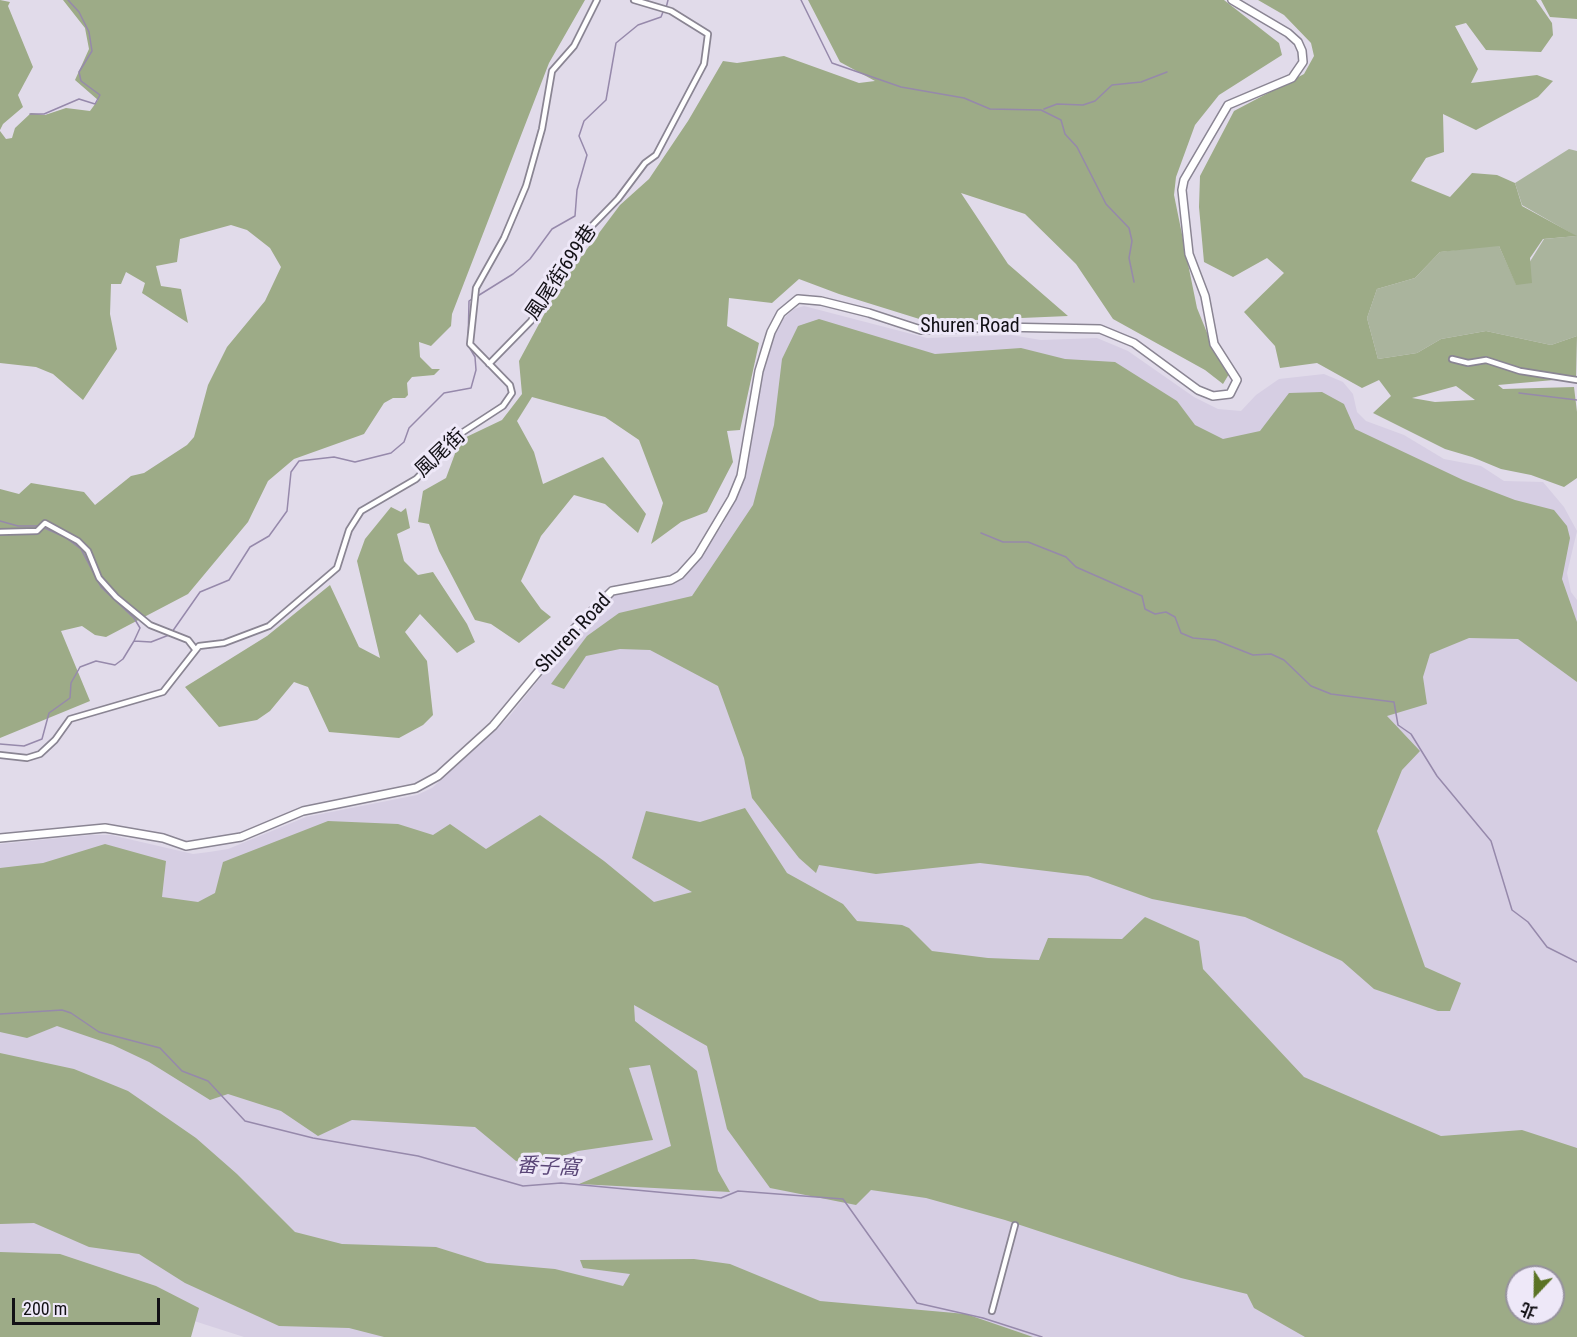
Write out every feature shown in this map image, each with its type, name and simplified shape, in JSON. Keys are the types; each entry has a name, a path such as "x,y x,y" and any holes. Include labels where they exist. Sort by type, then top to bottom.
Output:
{"street":[{"name":"風尾街","path":"195,649 209,643 224,643 269,626 338,568 349,530 361,511 416,479 460,434 503,406 512,393 510,385 470,344 476,288 504,238 526,186 542,129 552,71 574,46 597,0"},
{"name":"風尾街699巷","path":"489,364 531,321 580,238 618,199 645,163 656,155 705,64 708,34 668,10 634,0"},
{"name":"Shuren Road","path":"0,838 105,828 163,838 186,846 242,837 303,811 417,788 438,776 493,726 573,630 612,591 671,580 680,575 698,555 732,498 741,477 759,371 771,332 781,313 798,299 821,301 921,330 999,327 1100,329 1134,343 1198,390 1213,396 1230,394 1237,380 1214,344 1205,296 1189,254 1182,190 1184,180 1228,105 1292,78 1303,62 1298,42 1276,25 1232,0"},
{"path":"1452,359 1468,363 1486,360 1521,371 1577,380"},
{"path":"0,532 38,531 45,523 78,541 88,551 99,578 116,597 137,616 163,632 188,640 195,649 163,692 70,719 40,754 27,758 0,755"},
{"path":"992,1311 1015,1225"}],"shaded area":[{"path":"804,306 927,338 1011,335 1041,340 1097,338 1128,351 1194,397 1218,409 1241,411 1256,395 1279,379 1324,374 1343,382 1353,394 1357,412 1366,421 1404,435 1444,459 1481,466 1504,481 1543,482 1564,507 1577,531 1567,573 1571,592 1577,600 1577,1337 244,1337 163,1311 0,1296 0,844 111,835 193,854 209,852 228,849 306,817 417,795 432,788 508,718 594,611 611,596 672,585 691,569 723,524 743,481 767,351 783,319 794,309"}],"green space":[{"path":"0,0 10,2 8,6 33,67 18,95 23,107 3,124 0,130"},
{"path":"63,0 585,0 549,63 452,314 451,326 431,346 419,342 420,357 432,369 440,369 434,375 412,377 407,383 408,395 405,398 393,398 384,403 364,434 294,459 268,481 248,522 188,594 106,637 95,635 82,626 61,631 90,701 0,738 0,489 19,494 31,483 84,492 95,505 131,476 144,473 187,445 194,437 208,385 227,347 265,301 281,267 270,248 247,230 231,225 180,239 177,262 156,266 161,286 181,289 188,323 142,293 145,283 126,272 121,284 111,284 110,314 117,349 83,400 53,374 36,367 0,363 0,131 6,139 12,138 15,128 31,113 45,115 66,108 90,111 98,100 75,80 89,49 85,28"},
{"path":"808,0 1224,0 1279,43 1282,55 1219,95 1195,125 1176,177 1174,195 1197,308 1216,355 1229,374 1223,384 1205,370 1113,319 1076,264 1025,214 961,193 1008,264 1068,316 929,322 799,279 772,303 729,298 727,326 759,343 740,430 727,431 733,462 707,512 681,522 651,544 663,503 639,440 605,417 532,397 517,421 534,452 543,484 603,457 646,514 638,533 605,504 574,495 541,536 521,581 541,609 551,617 519,643 491,624 475,620 439,551 429,524 418,522 423,491 446,478 460,440 502,420 522,394 519,361 560,285 620,205 649,179 688,121 723,61 737,63 784,56 859,83 875,81 840,62"},
{"path":"1258,0 1536,0 1552,23 1553,35 1541,52 1486,50 1466,23 1455,26 1478,69 1471,83 1537,75 1553,81 1538,97 1476,130 1443,114 1444,152 1426,158 1411,181 1450,197 1472,173 1497,175 1515,183 1522,206 1577,236 1543,239 1530,258 1532,283 1516,285 1499,246 1440,252 1415,278 1377,289 1367,318 1378,359 1417,353 1441,339 1486,331 1551,345 1577,336 1576,378 1498,385 1503,389 1574,387 1577,412 1577,478 1564,487 1531,475 1501,469 1445,449 1373,413 1391,396 1379,380 1362,388 1317,363 1280,368 1275,346 1244,312 1284,273 1267,258 1233,277 1204,262 1199,207 1200,176 1234,111 1304,74 1314,56 1311,43 1284,15","holes":["1456,386 1475,400 1435,402 1412,398"]},
{"path":"1541,0 1577,0 1577,19 1550,17"},
{"path":"1569,149 1577,151 1577,336 1551,345 1486,331 1441,339 1417,353 1378,359 1367,318 1377,289 1415,278 1440,252 1485,246 1499,246 1516,284 1544,239 1576,236 1522,205 1515,183"},
{"path":"819,319 935,354 1021,348 1065,359 1115,362 1177,401 1195,425 1223,439 1260,431 1289,393 1322,392 1344,404 1355,429 1463,480 1515,500 1554,510 1567,526 1570,538 1562,579 1577,622 1577,682 1518,639 1469,638 1430,654 1423,677 1427,704 1387,716 1420,751 1402,770 1377,831 1425,967 1461,983 1450,1011 1438,1011 1374,989 1342,961 1245,917 1152,899 1088,876 980,863 876,874 819,865 816,873 799,858 752,798 744,758 718,686 650,650 620,649 586,656 564,689 551,684 587,636 619,613 692,596 753,505 774,425 782,359 798,326"},
{"path":"391,507 401,512 406,508 410,528 397,534 404,561 418,575 433,572 467,624 475,642 457,653 420,614 405,632 427,661 433,715 423,725 399,738 329,732 308,687 294,682 270,711 257,720 219,727 185,687 267,636 330,585 359,647 380,658 357,561 365,539"},
{"path":"745,808 787,873 843,904 857,921 902,925 909,928 932,951 988,958 1039,960 1048,938 1122,939 1145,917 1199,941 1203,969 1304,1077 1441,1136 1522,1130 1577,1148 1577,1337 1305,1337 1254,1308 1247,1294 1181,1278 1005,1220 926,1198 871,1190 856,1205 770,1188 727,1129 707,1046 634,1005 635,1021 697,1071 718,1171 730,1192 579,1184 671,1146 650,1065 629,1068 653,1140 578,1151 534,1165 516,1161 475,1127 352,1120 318,1136 281,1111 228,1094 210,1100 149,1062 113,1045 57,1026 27,1038 0,1032 0,868 43,863 105,844 166,861 162,897 198,902 215,893 223,862 328,821 398,824 433,835 450,824 486,849 540,815 604,861 654,902 692,892 632,858 646,811 700,822"},
{"path":"0,1053 74,1069 128,1091 196,1138 237,1174 295,1232 342,1244 436,1247 487,1263 555,1269 623,1286 630,1274 583,1268 580,1260 694,1259 730,1264 820,1301 966,1314 1033,1337 384,1337 349,1328 279,1326 185,1283 139,1254 89,1247 34,1223 0,1224"},
{"path":"0,1252 60,1254 156,1286 199,1308 191,1337 0,1337"}],"waterway":[{"path":"30,114 44,114 79,99 95,104 100,95 81,81 79,72 92,51 89,32 79,12 68,0"},
{"path":"666,8 668,0"},
{"path":"801,0 832,63 901,87 964,98 990,109 1041,110 1061,120 1065,134 1077,147 1106,204 1129,228 1132,241 1129,258 1134,282"},
{"path":"476,297 513,274 530,259 552,229 575,216 577,190 587,155 579,136 584,121 606,100 616,43 638,25 661,17 663,12"},
{"path":"1044,109 1057,104 1083,105 1095,101 1112,85 1141,82 1167,72"},
{"path":"172,632 200,592 229,580 250,547 269,536 287,511 291,472 299,461 334,457 355,462 391,453 404,442 409,428 444,393 471,388 476,370 475,357 468,345 469,301 472,299"},
{"path":"1519,393 1577,400"},
{"path":"0,521 18,526 40,526 65,537 81,549 101,587 134,618 140,628 134,641"},
{"path":"981,533 1003,542 1028,542 1066,557 1076,567 1142,596 1145,609 1155,614 1166,612 1175,617 1181,633 1193,638 1215,640 1253,655 1271,654 1284,660 1311,686 1331,694 1394,702 1398,725 1411,734 1437,776 1491,841 1512,910 1528,922 1547,947 1577,962"},
{"path":"0,744 24,746 42,739 49,713 70,698 71,683 80,667 96,661 115,665 123,659 134,641 151,642 169,635"},
{"name":"番子窩","path":"0,1014 62,1010 71,1013 99,1032 160,1048 182,1071 208,1081 245,1121 313,1138 418,1156 523,1186 561,1183 721,1198 738,1191 843,1199 917,1303 983,1318 1042,1337"}]}
